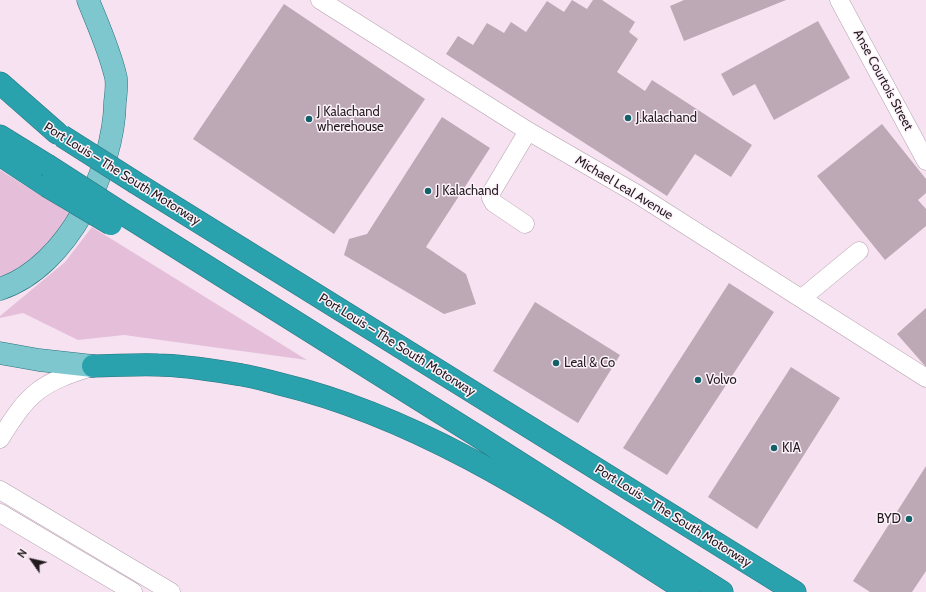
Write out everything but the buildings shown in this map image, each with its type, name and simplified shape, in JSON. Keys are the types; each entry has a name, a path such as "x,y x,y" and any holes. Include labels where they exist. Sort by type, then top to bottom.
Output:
{"highway":[{"path":"0,83 59,135"},
{"name":"Port Louis – The South Motorway","path":"0,98 795,592"},
{"path":"0,136 47,165 116,218"},
{"path":"0,155 47,186 116,218 479,437 722,592"},
{"path":"93,366 160,365 244,375 317,393 377,415 482,466 556,509 688,592"}],"main road":[{"path":"0,289 12,285 34,272 52,254 73,229 98,182 115,125 116,79 88,0"},
{"path":"0,353 39,360 93,366"}],"street":[{"name":"Michael Leal Avenue","path":"320,0 528,131 637,194 926,378"},
{"name":"Anse Courtois Street","path":"839,0 926,161"},
{"path":"525,224 494,203 491,198 491,193 528,131"},
{"path":"802,298 860,251"},
{"path":"0,439 26,400 45,384 65,375 93,366"},
{"path":"0,490 171,592"},
{"path":"0,513 113,587 134,592"},
{"path":"113,587 126,566"}],"shaded area":[{"path":"0,170 74,216 32,265 0,278"},
{"path":"92,227 307,360 124,335 78,340 23,313 0,318 0,316 65,262"}],"place":[{"name":"J.kalachand","path":"628,118"},
{"name":"J Kalachand wherehouse","path":"309,119"},
{"name":"J Kalachand","path":"428,191"},
{"name":"Leal & Co","path":"556,363"},
{"name":"Volvo","path":"698,380"},
{"name":"KIA","path":"774,448"},
{"name":"BYD","path":"909,519"}]}
